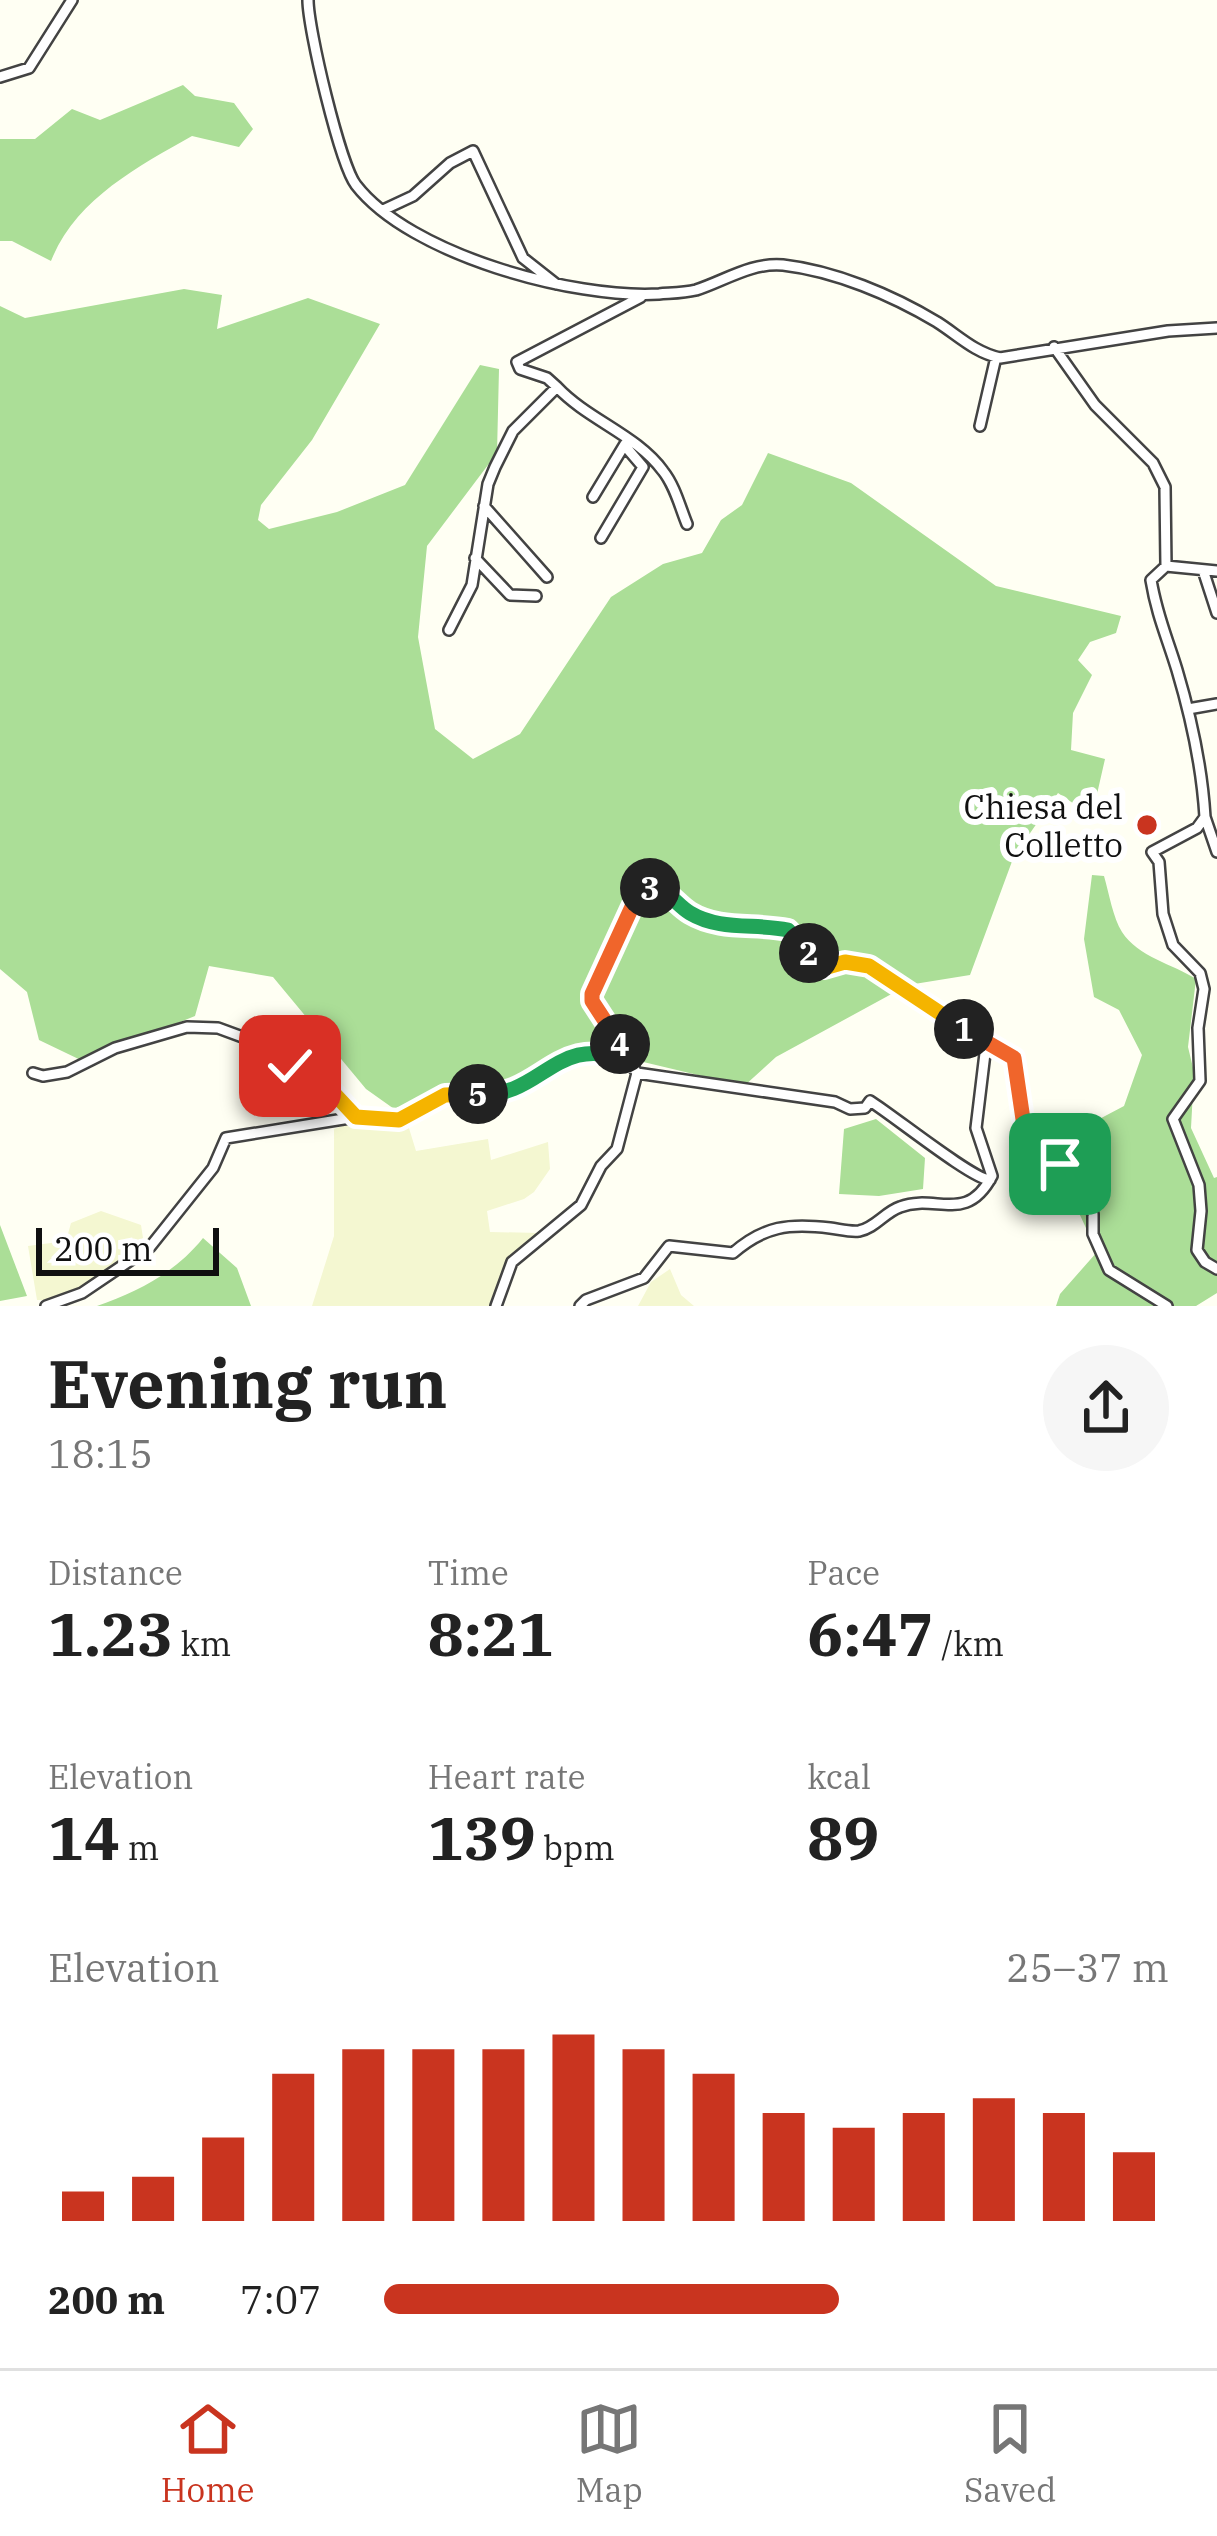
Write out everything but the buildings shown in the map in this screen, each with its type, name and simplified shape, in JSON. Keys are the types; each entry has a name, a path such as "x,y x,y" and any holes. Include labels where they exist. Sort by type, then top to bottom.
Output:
{"street":[{"path":"0,76 28,68 72,0"},
{"path":"308,0 343,160 358,188 383,210 469,258 561,287 646,294 691,291 751,268 780,264 829,275 886,296 938,323 981,354 996,357 1217,328"},
{"path":"383,210 413,196 450,163 473,151 523,258 561,287"},
{"path":"595,293 622,306"},
{"path":"646,294 552,347 520,358 520,369 547,378 587,416 661,467 687,524"},
{"path":"1054,347 1095,406 1153,463 1165,487 1166,566 1151,580 1157,622 1188,709 1205,817 1217,852"},
{"path":"980,426 996,357"},
{"path":"449,630 472,585 488,484 513,431 557,387"},
{"path":"593,497 625,442"},
{"path":"601,538 643,467 625,442"},
{"path":"484,506 548,577"},
{"path":"475,558 510,595 536,596"},
{"path":"1166,566 1217,571"},
{"path":"1202,570 1217,614"},
{"path":"1188,709 1217,704"},
{"path":"1205,817 1197,828 1153,852 1172,945 1203,980 1197,1036 1202,1071 1194,1092 1172,1119 1198,1184 1197,1250 1217,1269"},
{"path":"990,1180 965,1171 928,1139 869,1101 866,1108 850,1109 835,1102 637,1072 592,1001 637,896 651,887 661,889 691,914 728,926 788,930 824,968 845,962 869,966 986,1045 1014,1058 1025,1133 1076,1181 1093,1214 1093,1234 1109,1270 1167,1306"},
{"path":"34,1073 67,1072 116,1048 187,1028 218,1028 272,1048 290,1066 339,1096 356,1117"},
{"path":"580,1306 644,1278 669,1246 727,1254 765,1231 809,1227 858,1231 900,1207 962,1204 990,1180 992,1166 976,1128 986,1045"},
{"path":"46,1306 82,1293 150,1247 213,1168 226,1138 356,1117 399,1120 445,1095 500,1095 582,1052 600,1051 628,1061"},
{"path":"496,1306 512,1262 581,1205 601,1166 616,1149 637,1072"}],"green space":[{"path":"183,85 195,96 234,103 253,129 239,147 192,136 150,160 110,187 75,220 51,261 12,241 0,241 0,139 35,139 72,109 100,120"},
{"path":"184,289 222,295 217,329 308,298 380,324 312,440 261,505 258,520 269,529 337,512 405,485 480,365 499,369 497,453 427,546 418,637 435,729 473,759 520,734 611,597 663,564 702,553 721,520 742,505 768,453 851,483 996,586 1121,616 1116,633 1090,642 1078,660 1092,675 1073,713 1071,750 1105,759 1092,816 1058,793 1014,856 970,975 908,985 776,1057 744,1086 572,1045 491,1094 444,1097 397,1111 366,1089 273,977 209,966 195,1016 115,1048 89,1064 39,1040 27,992 0,969 0,306 25,318"},
{"path":"1092,875 1104,876 1116,920 1129,941 1196,979 1188,1047 1194,1072 1191,1128 1217,1177 1217,1293 1196,1306 1056,1306 1060,1294 1097,1252 1045,1139 1088,1125 1124,1106 1142,1055 1119,1010 1094,997 1084,939"},
{"path":"362,1119 408,1125 416,1151 488,1139 491,1160 548,1142 550,1169 534,1192 487,1211 490,1232 539,1233 512,1262 495,1306 312,1306 334,1236 334,1129"},
{"path":"876,1119 925,1158 923,1189 879,1196 839,1194 844,1129"},
{"path":"101,1211 141,1225 143,1238 102,1284 76,1300 37,1300 28,1246 66,1241 71,1223"},
{"path":"0,1225 27,1296 0,1301"},
{"path":"203,1238 237,1268 251,1306 97,1306 155,1279"},
{"path":"670,1269 681,1295 694,1306 638,1306 651,1282"}],"place":[{"name":"Chiesa del Colletto","path":"1147,825"}],"route":[{"path":"290,1066 328,1087 356,1117 399,1120 445,1095 500,1095 582,1052 600,1051 628,1061 592,994 637,896 651,887 661,889 691,914 728,926 788,930 824,968 845,962 869,966 986,1045 1014,1058 1025,1133 1060,1164"}]}
